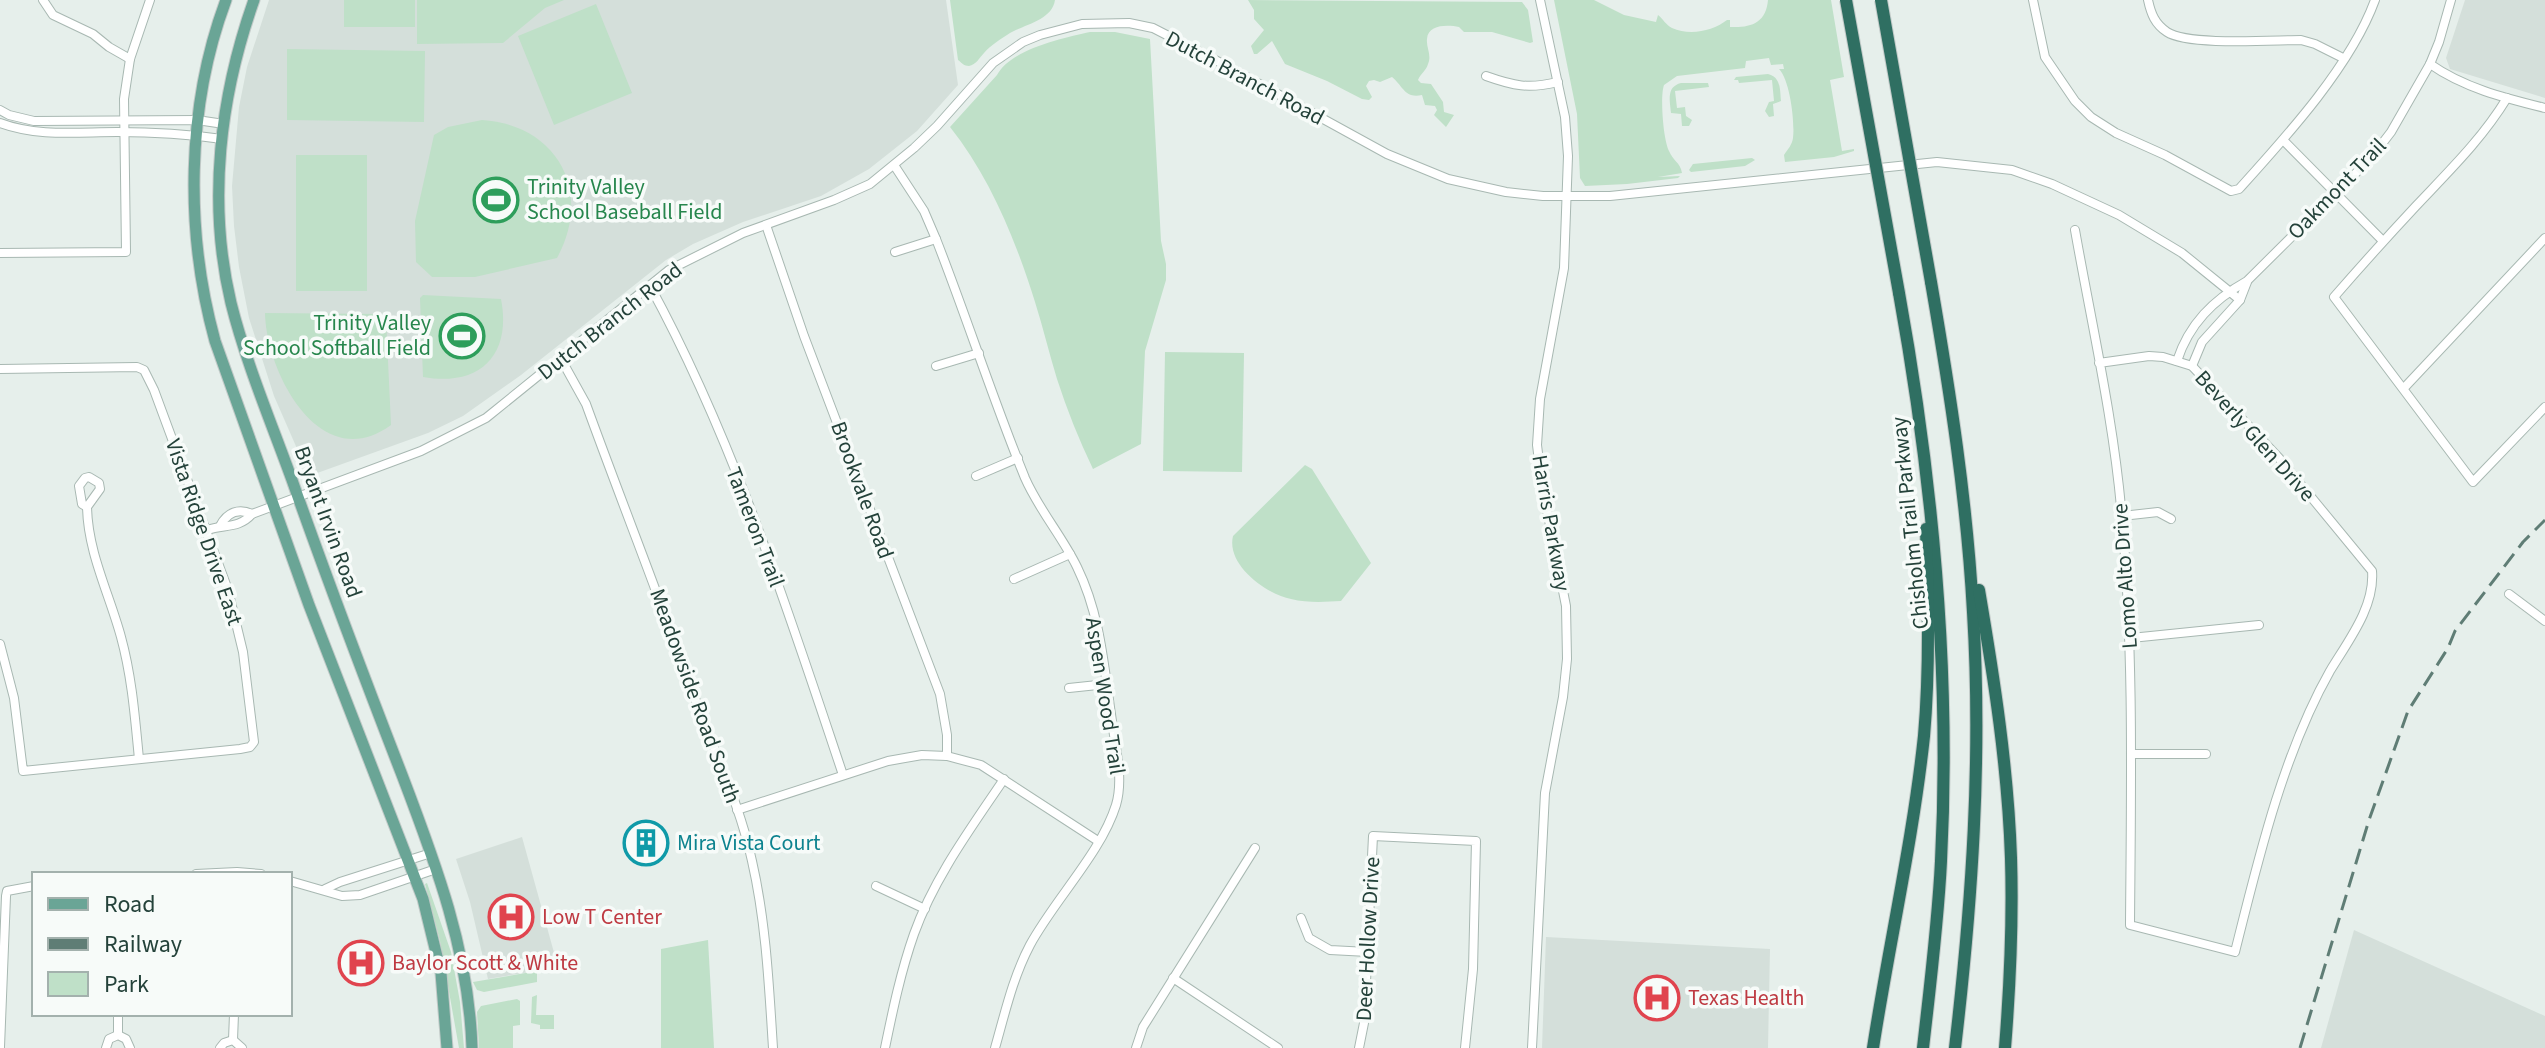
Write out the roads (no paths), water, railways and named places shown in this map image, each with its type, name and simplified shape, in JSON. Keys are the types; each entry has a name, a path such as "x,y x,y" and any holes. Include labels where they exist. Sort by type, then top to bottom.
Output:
{"highway":[{"name":"Chisholm Trail Parkway","path":"1846,0 1923,434 1941,621 1944,754 1938,915 1923,1048"},
{"path":"1881,0 1953,413 1965,510 1995,685 2009,819 2012,953 2005,1048"},
{"path":"1873,1048 1914,811 1924,733 1929,632 1923,434"},
{"path":"1955,1048 1970,907 1975,816 1975,648 1965,510"}],"main road":[{"name":"Bryant Irvin Road","path":"226,0 197,120 194,191 206,310 309,605 415,876 439,957 447,1048"},
{"name":"Bryant Irvin Road","path":"254,0 234,63 222,139 220,229 231,303 242,343 297,496 431,853 461,953 469,1000 472,1048"}],"street":[{"path":"43,0 53,15 93,34 130,59"},
{"path":"0,253 126,252 124,99 130,59 150,0"},
{"name":"Harris Parkway","path":"1532,1048 1545,793 1567,659 1566,606 1542,485 1538,430 1540,399 1564,268 1568,197 1566,128 1540,0"},
{"path":"2033,0 2045,57 2075,101 2091,117 2116,133 2165,155 2231,191 2239,189 2283,140 2361,33 2375,0"},
{"path":"2148,0 2157,24 2176,37 2301,40 2343,58"},
{"name":"Oakmont Trail","path":"2177,361 2189,331 2229,291 2247,281 2371,158 2391,132 2430,64 2451,0"},
{"name":"Dutch Branch Road","path":"207,530 238,525 252,514 421,451 461,432 495,412 678,264 870,184 937,126 993,63 1023,42 1054,29 1082,24 1129,23 1153,28 1401,160 1448,179 1515,193 1610,196 1926,162 2012,170 2052,184 2119,215 2182,253 2240,300"},
{"path":"2430,64 2453,78 2545,108"},
{"path":"1486,76 1515,86 1558,82"},
{"path":"2507,98 2470,149 2334,297 2473,482 2545,407"},
{"path":"0,110 34,121 197,120 224,124"},
{"path":"0,123 24,131 124,132 222,139"},
{"path":"2283,140 2383,241"},
{"name":"Aspen Wood Trail","path":"894,165 924,211 936,239 1037,501 1070,554 1086,588 1098,624 1117,752 1119,790 1116,805 1098,841 1031,944 1011,991 995,1048"},
{"name":"Brookvale Road","path":"766,225 804,336 940,694 947,756"},
{"name":"Lomo Alto Drive","path":"2075,230 2112,430 2122,516 2131,638 2130,925"},
{"path":"2404,388 2545,238"},
{"path":"895,252 936,239"},
{"name":"Oakmont Trail","path":"2192,366 2202,342 2240,300 2247,281"},
{"name":"Tameron Trail","path":"650,286 684,349 749,508 843,775"},
{"path":"936,366 979,353"},
{"name":"Beverly Glen Drive","path":"2099,363 2149,356 2192,366 2279,458 2372,571 2373,582 2366,609 2326,679 2284,778 2235,952 2130,925"},
{"name":"Meadowside Road South","path":"561,359 586,404 737,810 753,864 762,923 773,1048"},
{"name":"Vista Ridge Drive East","path":"0,369 137,367 144,370 207,530 228,590 240,639 253,745 139,759"},
{"path":"976,476 1018,458"},
{"path":"0,644 14,698 23,771 139,759 129,673 114,612 93,553 87,507"},
{"name":"Dutch Branch Road","path":"220,526 233,512 252,514"},
{"path":"2122,516 2158,512 2171,519"},
{"path":"1014,579 1070,554"},
{"path":"2509,594 2545,621"},
{"path":"2131,638 2259,625"},
{"path":"1069,688 1107,684"},
{"path":"2132,754 2206,754"},
{"path":"737,810 888,761 922,755 947,756 981,765 1098,841"},
{"path":"885,1048 900,978 925,909 970,830 1004,779"},
{"name":"Deer Hollow Drive","path":"1359,1048 1364,1023 1373,836 1476,841 1473,969 1465,1048"},
{"path":"1136,1048 1143,1027 1255,848"},
{"path":"325,889 431,853"},
{"path":"292,882 342,896 360,895 436,869"},
{"path":"362,876 368,891"},
{"path":"0,1047 6,896 7,891 32,886"},
{"path":"876,886 925,909"},
{"path":"1301,918 1309,938 1330,950 1368,952"},
{"path":"1173,978 1271,1046"},
{"path":"118,1016 118,1035"},
{"path":"233,1040 234,1016"},
{"path":"106,1048 109,1039 118,1035"},
{"path":"118,1035 126,1039 130,1048"},
{"path":"220,1048 233,1040"},
{"path":"233,1040 242,1048"}],"railway":[{"path":"2300,1048 2369,820 2408,711 2448,648 2455,631 2523,542 2545,520"}],"place":[{"name":"Trinity Valley School Baseball Field","path":"496,200"},
{"name":"Trinity Valley School Softball Field","path":"462,336"},
{"name":"Mira Vista Court","path":"646,843"},
{"name":"Low T Center","path":"511,917"},
{"name":"Baylor Scott & White","path":"361,963"},
{"name":"Texas Health","path":"1657,998"}]}
